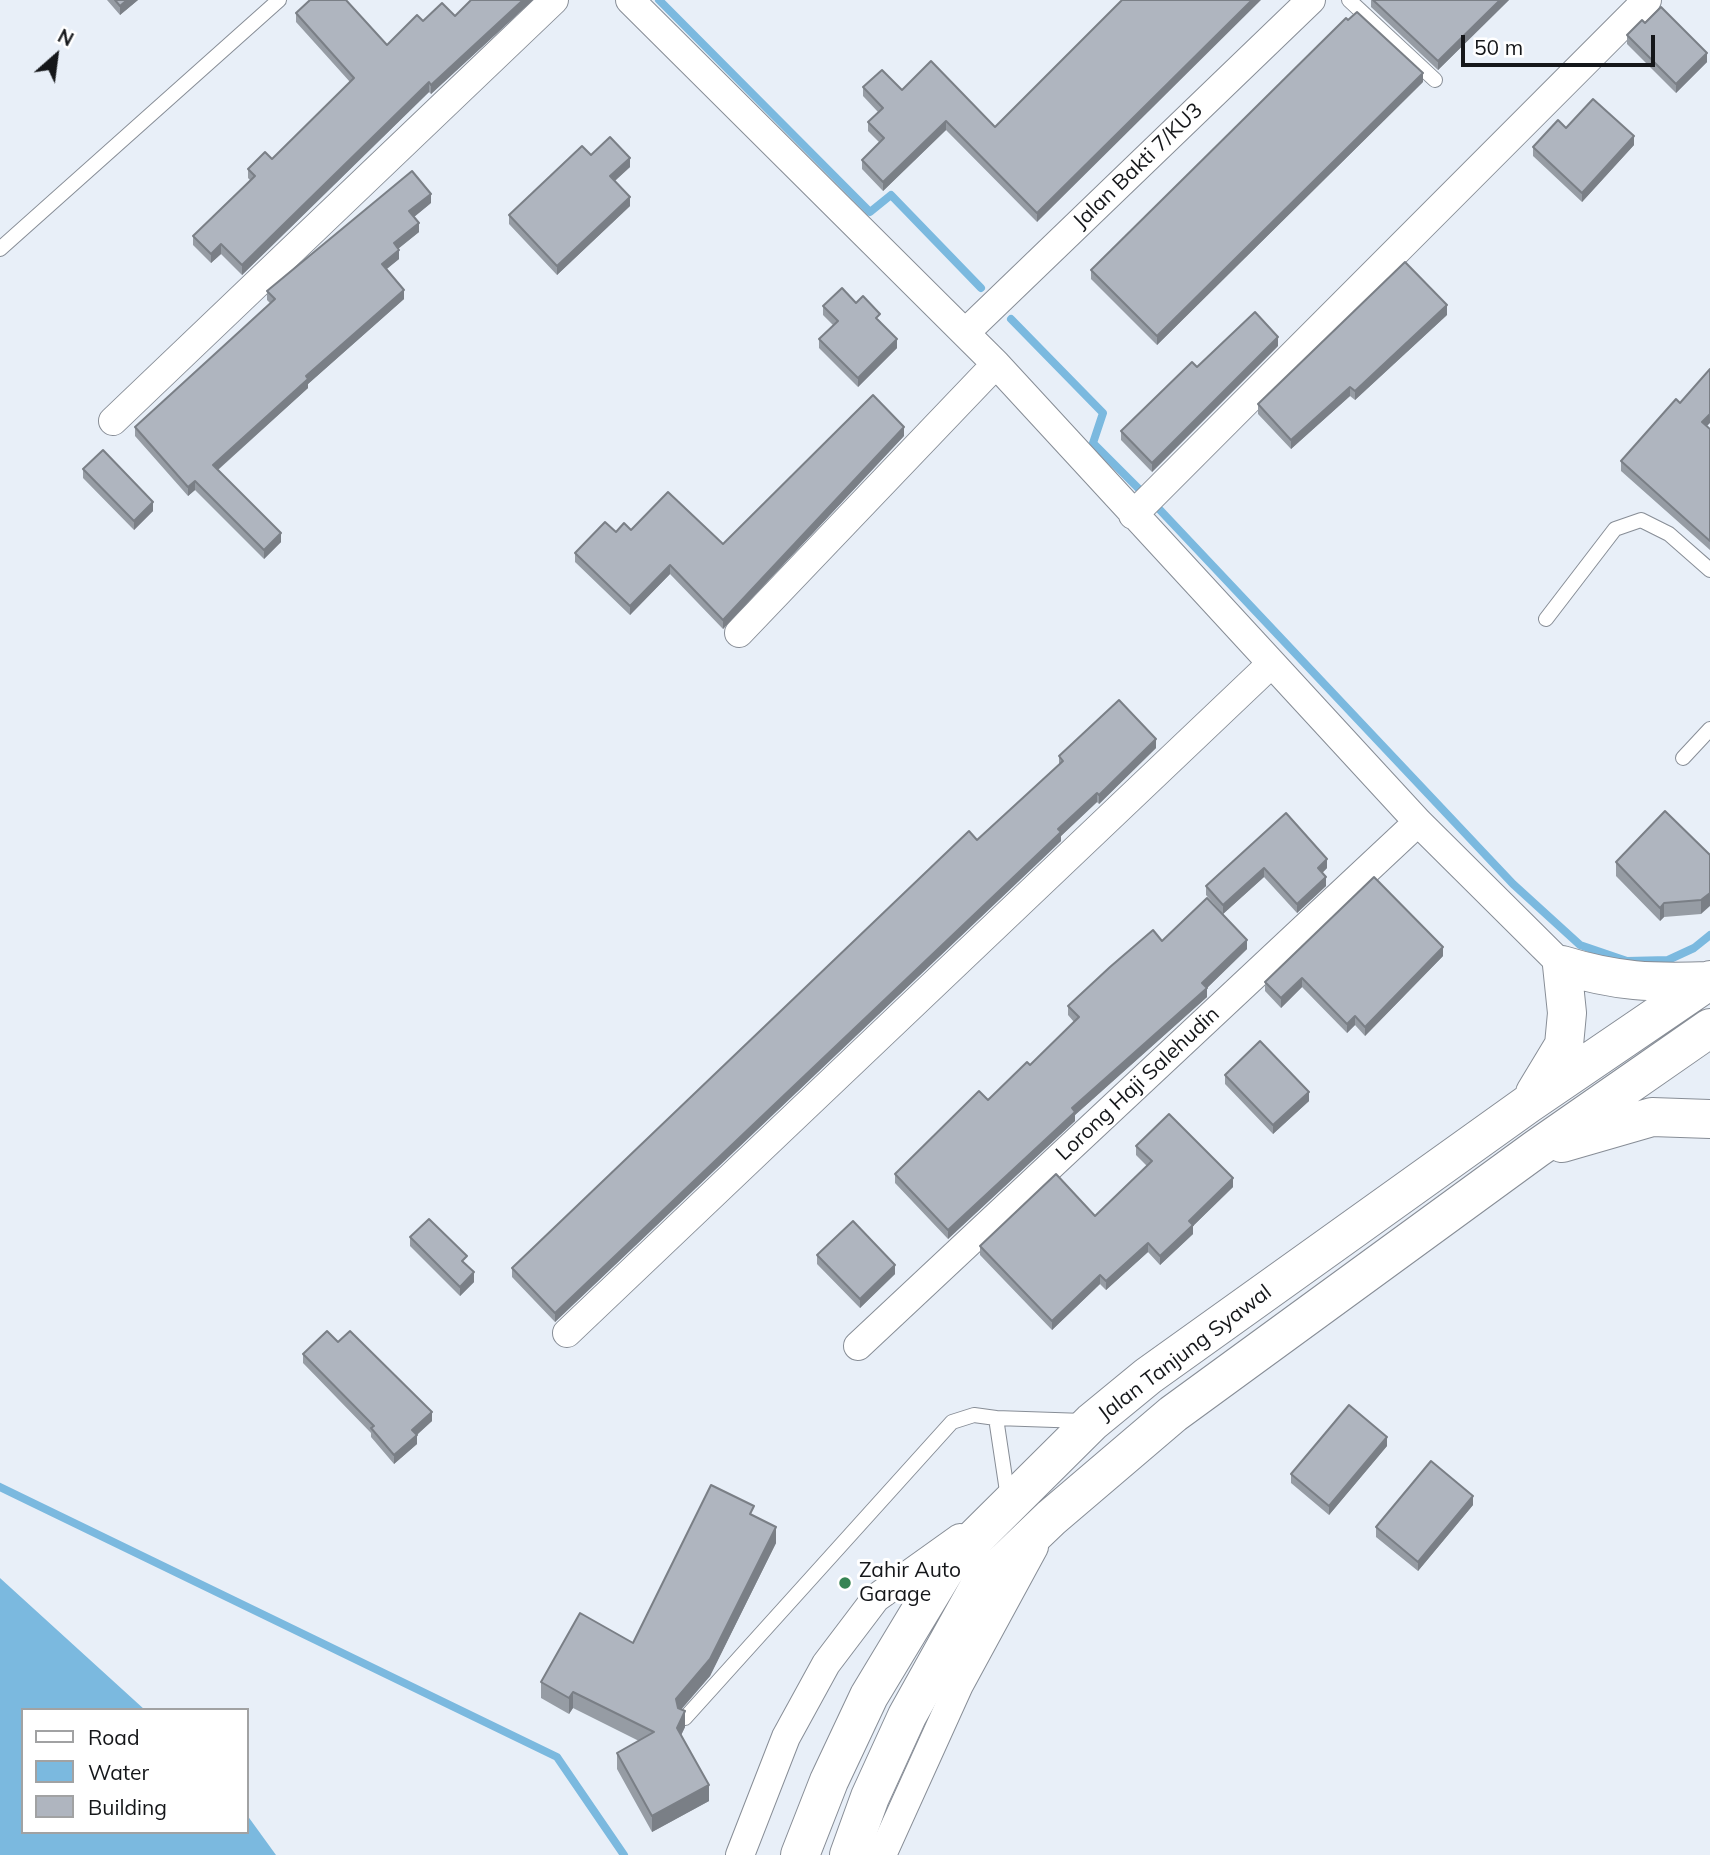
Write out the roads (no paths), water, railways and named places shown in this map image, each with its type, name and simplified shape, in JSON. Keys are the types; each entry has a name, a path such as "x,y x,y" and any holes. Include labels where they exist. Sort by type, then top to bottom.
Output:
{"main road":[{"path":"1528,1104 1564,1045 1567,1013 1562,965 1603,977 1644,983 1709,980"},
{"name":"Jalan Tanjung Syawal","path":"800,1855 829,1781 869,1696 948,1564 1092,1422 1148,1376 1528,1104 1709,980"},
{"name":"Jalan Tanjung Syawal","path":"849,1855 875,1785 907,1716 979,1587 1051,1518 1173,1414 1536,1149 1710,1028"},
{"path":"1536,1149 1652,1117 1710,1119"}],"street":[{"path":"113,421 554,0"},
{"path":"630,0 996,364 1418,822 1562,965"},
{"name":"Jalan Bakti 7/KU3","path":"965,333 1311,0"},
{"path":"1133,515 1647,0"},
{"path":"740,633 996,364"},
{"path":"567,1333 1271,664"},
{"name":"Lorong Haji Salehudin","path":"858,1346 1418,822"},
{"path":"740,1855 786,1737 826,1664 876,1598 1009,1503"},
{"path":"882,1855 959,1685 1051,1518"}],"lane":[{"path":"0,249 279,0"},
{"path":"1349,0 1435,80"},
{"path":"1546,620 1615,529 1642,520 1669,534 1710,570"},
{"path":"1683,758 1710,729"},
{"path":"685,1718 952,1422 974,1415 1092,1422"},
{"path":"996,1418 1009,1503"}],"water":[{"path":"0,1578 143,1708 21,1708 21,1834 248,1834 248,1816 276,1855 0,1855"}],"waterway":[{"path":"659,0 870,212 891,195 981,288"},
{"path":"1011,319 1103,413 1093,443 1139,489"},
{"path":"1160,510 1513,884 1580,945 1627,961 1668,960 1694,948 1710,935"},
{"path":"0,1487 557,1757 624,1855"}],"place":[{"name":"Zahir Auto Garage","path":"845,1583"}]}
